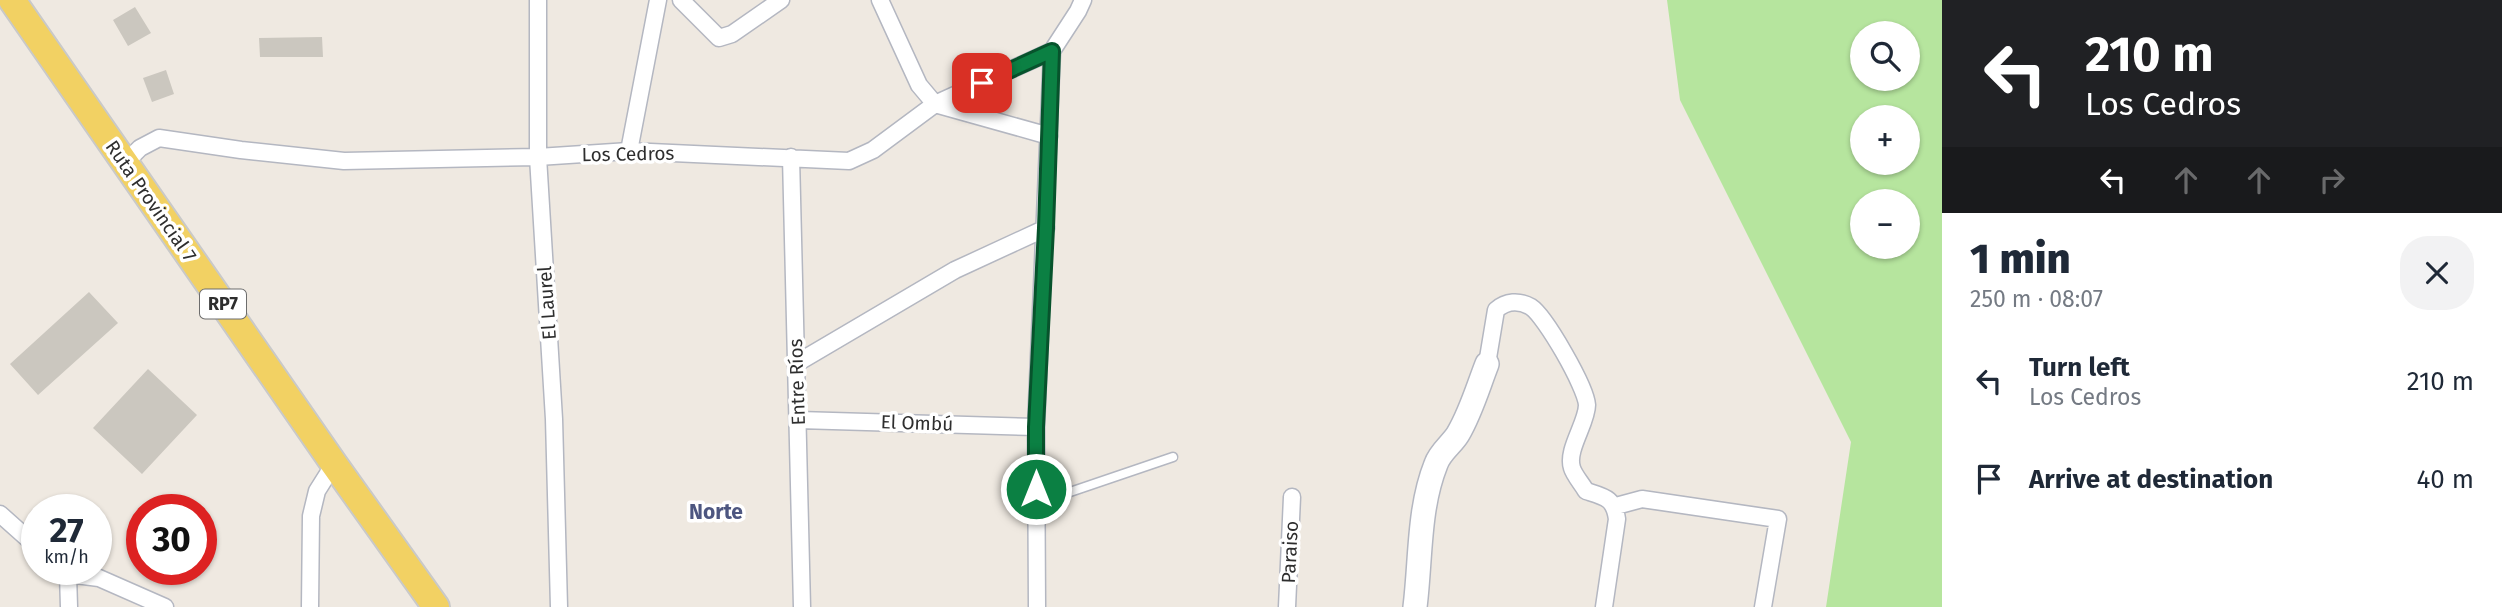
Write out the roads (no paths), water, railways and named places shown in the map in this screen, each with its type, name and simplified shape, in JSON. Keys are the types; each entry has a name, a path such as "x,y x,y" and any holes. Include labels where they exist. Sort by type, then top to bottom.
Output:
{"main road":[{"name":"Ruta Provincial 7","path":"12,0 436,607"},
{"path":"1415,607 1427,490 1437,460 1457,436 1469,413 1487,364"}],"street":[{"name":"El Laurel","path":"538,0 538,157 554,419 559,607"},
{"path":"629,151 659,0"},
{"path":"681,0 719,38 732,34 781,0"},
{"path":"880,0 919,85 935,104 1049,136"},
{"path":"1037,607 1036,427 1052,51 1083,0"},
{"name":"Los Cedros","path":"125,163 140,148 159,138 344,161 538,157 629,151 849,161 873,150 935,104 1052,51"},
{"name":"Entre Ríos","path":"791,157 802,607"},
{"path":"797,363 955,270 1046,228"},
{"path":"1487,364 1496,310 1502,304 1520,302 1534,308 1584,389 1587,407 1571,458 1571,467 1586,491 1605,497 1616,506 1617,519 1604,607"},
{"name":"El Ombú","path":"799,419 1036,427"},
{"path":"310,607 312,516 317,491 334,464"},
{"name":"Paraiso","path":"1287,607 1292,497"},
{"path":"1616,506 1642,499 1778,519 1763,607"},
{"path":"0,514 21,533"},
{"path":"112,584 164,607"},
{"path":"66,585 69,607"}],"lane":[{"path":"1036,496 1070,492 1173,457"}],"district":[{"name":"Norte","path":"716,512"}]}
